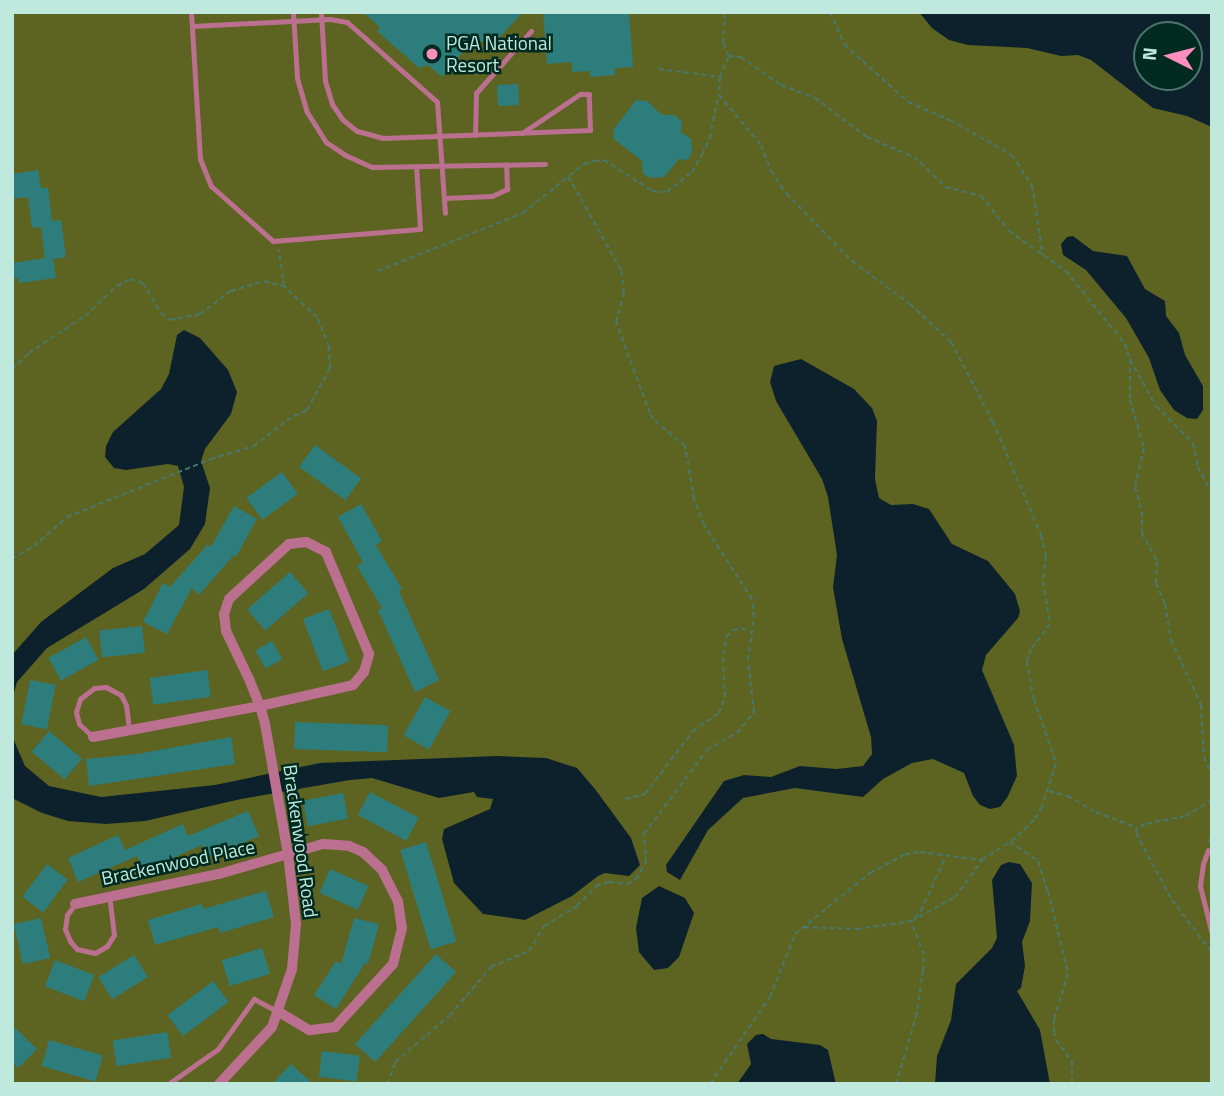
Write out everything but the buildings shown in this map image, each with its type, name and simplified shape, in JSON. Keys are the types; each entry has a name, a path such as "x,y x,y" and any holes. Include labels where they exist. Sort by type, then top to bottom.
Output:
{"street":[{"path":"93,737 260,706 353,685 368,663 369,654 326,552 313,543 297,542 283,549 229,599 226,607 226,631 260,706"},
{"name":"Brackenwood Road","path":"219,1084 259,1044 279,1012 292,969 296,942 296,906 260,706"},
{"name":"Brackenwood Place","path":"75,904 219,874 333,844 363,852 376,862 391,885 401,909 400,947 388,973 342,1023 327,1030 309,1030 279,1012"}],"lane":[{"path":"191,12 200,159 211,186 273,241 420,229 416,166"},
{"path":"293,12 297,78 303,102 311,122 326,142 372,167 545,164"},
{"path":"321,12 326,82 332,104 342,118 357,131 383,138 475,135 522,133 590,130 589,94 580,94 522,133"},
{"path":"192,26 322,20 347,22 437,102 445,212"},
{"path":"475,135 476,93 531,30"},
{"path":"444,198 492,197 507,189 506,165"},
{"path":"93,737 79,724 76,712 80,699 94,688 106,687 121,695 129,730"},
{"path":"1208,850 1200,886 1212,934"},
{"path":"75,904 67,915 65,929 70,942 77,949 95,953 107,946 114,935 109,895"},
{"path":"168,1084 218,1049 254,999 279,1012"}],"path":[{"path":"378,271 523,213 583,164 604,160 652,191 659,193 674,188 692,172 710,138 720,77 729,56 723,43 725,12"},
{"path":"830,12 844,44 908,102 920,110 950,120 1012,155 1032,186 1044,256"},
{"path":"729,56 741,57 781,85 815,97 867,136 914,157 946,187 981,196 1009,231 1066,271 1125,344 1130,359 1156,405 1193,443 1198,467 1212,493"},
{"path":"659,69 720,77"},
{"path":"719,95 761,145 771,171 795,204 852,261 910,304 951,342 993,422 1045,549 1043,582 1050,624 1031,649 1027,661 1034,699 1056,763 1048,791 1034,820 1010,842 982,860 955,897 912,921 857,929 804,927"},
{"path":"388,1084 395,1062 450,1015 491,967 529,951 544,926 577,906 600,884 627,884 641,874 646,862 644,834 707,750 737,733 752,717 754,705 747,660 754,607 752,599 704,525 694,499 685,446 653,419 620,334 616,316 624,293 621,270 568,176"},
{"path":"278,241 285,286"},
{"path":"12,369 29,353 85,316 117,286 130,279 143,283 161,313 170,320 200,314 231,291 264,281 285,286 317,317 329,347 330,368 307,410 287,420 254,446 211,459 67,517 34,546 12,559"},
{"path":"1130,359 1128,390 1144,448 1135,487 1142,512 1142,533 1157,561 1156,583 1165,604 1171,640 1200,705 1204,757 1212,775"},
{"path":"625,799 645,794 693,731 719,713 725,697 723,663 726,637 733,629 751,628"},
{"path":"1048,791 1068,796 1096,812 1137,828 1185,816 1212,800"},
{"path":"1137,828 1140,845 1164,887 1212,953"},
{"path":"1010,842 1038,861 1048,891 1068,973 1054,1019 1054,1031 1060,1046 1072,1062 1072,1084"},
{"path":"710,1084 769,997 795,934 862,879 887,863 919,852 982,860"},
{"path":"912,921 921,911 946,857"},
{"path":"896,1084 916,1017 923,971 924,955 912,921"}],"green space":[{"name":"PGA National Resort","path":"12,12 1212,12 1212,1084 12,1084"}],"water":[{"path":"919,12 1212,12 1212,127 1187,116 1153,108 1091,60 1078,55 1061,56 1027,48 968,45 949,40 932,28"},
{"path":"1073,236 1093,251 1127,256 1145,289 1165,301 1166,316 1179,333 1185,355 1203,386 1203,410 1197,419 1187,418 1174,410 1160,390 1149,358 1126,318 1086,270 1063,255 1061,244 1067,237"},
{"path":"184,330 200,338 228,370 237,392 231,414 205,449 201,461 210,488 205,524 190,549 144,589 47,648 17,682 12,699 12,655 41,622 113,568 145,554 179,525 184,487 178,466 168,464 126,470 114,468 105,457 106,446 113,432 161,389 169,374 177,335"},
{"path":"801,359 854,389 872,408 877,421 875,479 879,498 891,505 913,504 929,509 952,544 988,561 1015,594 1020,611 1018,618 986,655 982,670 1014,745 1017,776 1000,807 990,809 980,805 973,796 964,773 933,759 912,763 883,779 863,797 795,788 743,798 708,830 680,880 667,872 666,865 724,781 744,775 771,777 800,766 837,769 863,766 872,754 871,737 842,639 833,587 837,555 828,497 822,479 776,401 770,382 774,366"},
{"path":"12,736 25,766 49,786 101,797 215,785 320,763 497,756 546,758 577,768 631,838 640,865 629,876 605,873 598,876 572,896 525,920 483,914 454,883 442,839 444,829 490,809 493,799 477,797 474,792 439,798 372,778 241,799 145,821 106,824 68,821 42,813 12,798"},
{"path":"1009,862 1020,864 1032,883 1030,921 1022,942 1025,966 1021,988 1017,991 1040,1030 1050,1084 935,1084 937,1056 951,1020 956,984 992,948 997,938 992,880 1001,865"},
{"path":"659,886 685,898 694,913 679,957 668,968 654,970 639,952 636,928 642,898"},
{"path":"763,1034 771,1039 820,1045 828,1050 836,1084 737,1084 751,1064 747,1044 756,1035"}],"place":[{"name":"PGA National Resort","path":"432,54"}]}
